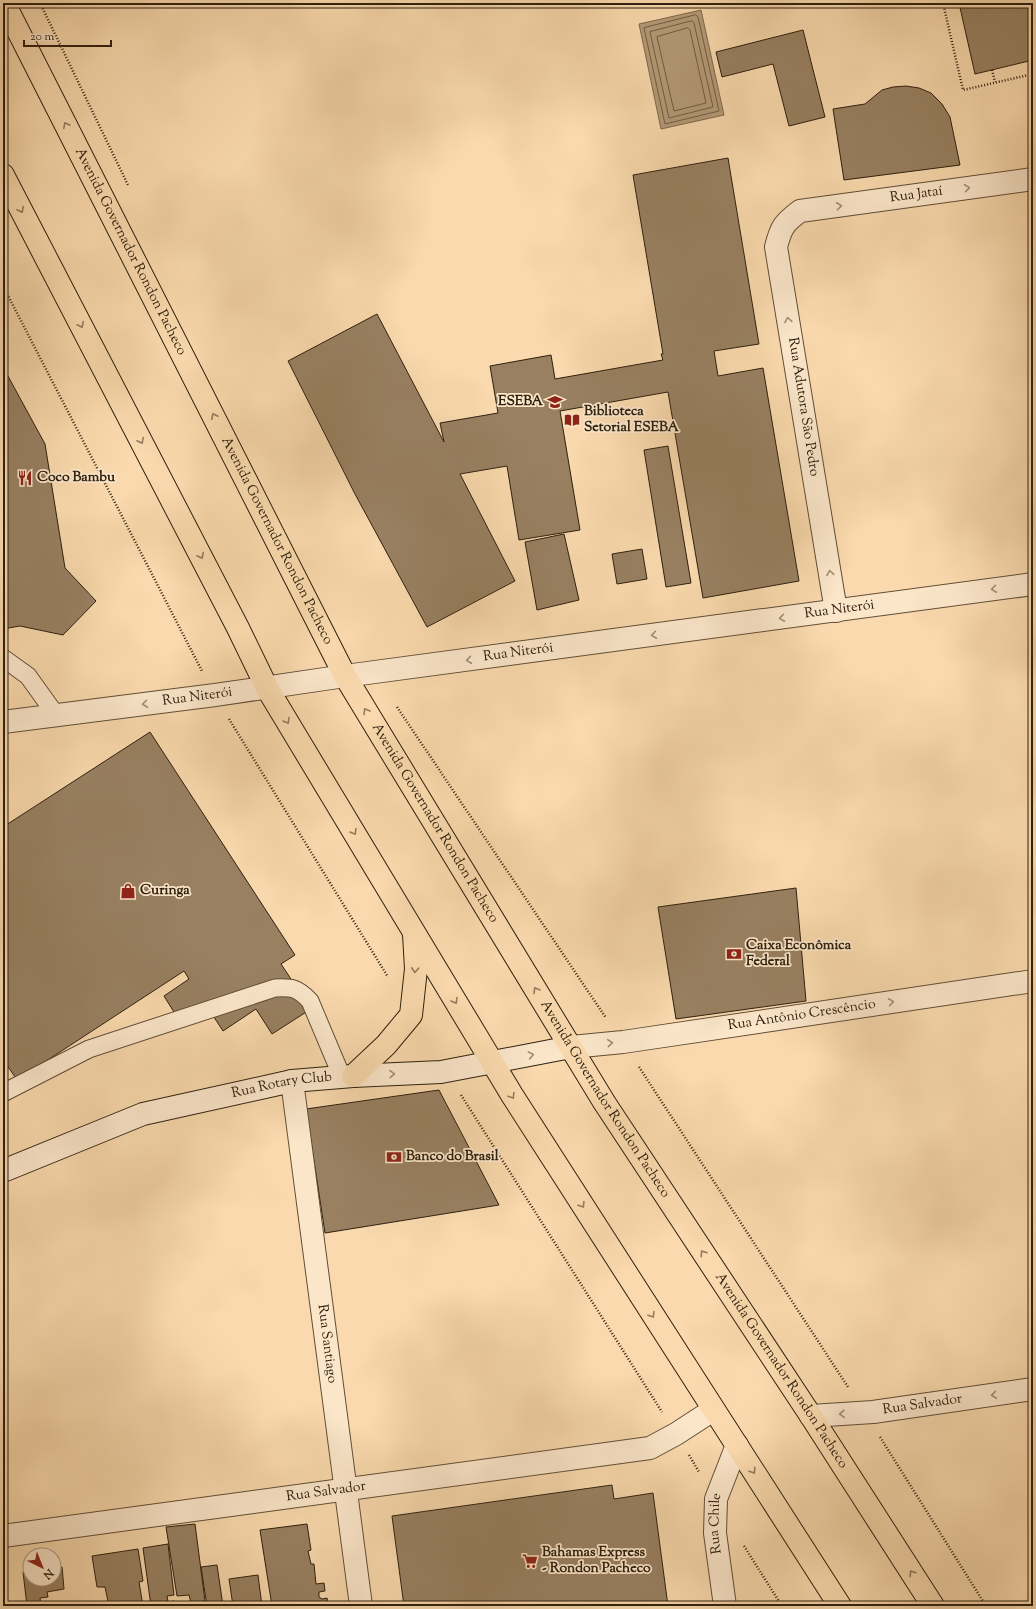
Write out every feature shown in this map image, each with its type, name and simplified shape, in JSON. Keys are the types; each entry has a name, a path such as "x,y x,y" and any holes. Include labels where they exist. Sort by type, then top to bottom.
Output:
{"main road":[{"name":"Avenida Governador Rondon Pacheco","path":"4,3 345,676 611,1113 811,1416 933,1606"},
{"path":"3,175 238,628 267,688 492,1062 713,1410 840,1606"},
{"path":"348,1076 386,1046 411,1015 416,969 414,931"}],"street":[{"name":"Rua Jataí","path":"800,211 1033,179"},
{"name":"Rua Adutora São Pedro","path":"800,211 786,221 780,233 776,247 836,611"},
{"name":"Rua Niterói","path":"3,722 215,695 345,676 1033,584"},
{"name":"Rua Antônio Crescêncio","path":"571,1047 623,1042 1033,981"},
{"name":"Rua Rotary Club","path":"3,1171 143,1114 292,1080 446,1071 571,1047"},
{"name":"Rua Santiago","path":"292,1080 361,1606"},
{"name":"Rua Salvador","path":"811,1416 865,1413 1033,1389"},
{"path":"676,1434 713,1410"},
{"name":"Rua Salvador","path":"3,1536 650,1448 676,1434"},
{"name":"Rua Chile","path":"725,1606 715,1533 716,1499 736,1445"}],"lane":[{"path":"3,658 28,676 56,715"},
{"path":"3,1093 89,1049 275,988 289,987 301,992 310,1001 348,1076"}],"path":[{"path":"40,3 130,189"},
{"path":"943,3 963,90 1033,74"},
{"path":"992,70 995,82"},
{"path":"3,286 215,695 390,981"},
{"path":"396,706 623,1042 865,1413 986,1606"},
{"path":"446,1071 716,1499"},
{"path":"740,1539 782,1606"}],"water":[{"path":"701,10 724,115 661,129 639,24"}],"building":[{"path":"959,3 1033,3 1033,60 975,74"},
{"path":"803,30 825,117 789,126 773,64 722,77 716,52"},
{"path":"906,86 919,88 931,93 942,104 950,117 960,165 844,180 833,109 865,104 882,90"},
{"name":"ESEBA","path":"728,158 759,344 714,351 718,376 763,368 799,581 703,598 668,392 560,411 580,530 519,540 507,466 460,474 515,581 427,627 355,494 288,361 377,314 444,442 440,423 498,413 490,366 551,355 555,379 663,360 633,175"},
{"path":"3,367 45,444 65,568 96,601 63,635 20,626 3,629"},
{"path":"668,446 691,583 666,587 644,450"},
{"path":"564,534 579,600 537,610 525,542"},
{"path":"642,549 647,579 617,584 612,554"},
{"name":"Curinga","path":"150,732 295,955 281,964 311,1009 272,1034 256,1009 223,1031 208,1008 182,1025 164,996 189,979 184,971 17,1080 3,1059 3,827"},
{"name":"Caixa Econômica Federal","path":"796,888 806,1001 676,1019 658,907"},
{"name":"Banco do Brasil","path":"439,1090 499,1205 325,1233 306,1109"},
{"name":"Bahamas Express - Rondon Pacheco","path":"612,1485 614,1499 653,1493 668,1606 404,1606 392,1516"},
{"path":"195,1524 205,1601 191,1603 189,1595 177,1596 166,1527"},
{"path":"307,1524 311,1550 308,1551 311,1564 314,1564 316,1584 324,1583 325,1591 319,1592 319,1597 322,1599 327,1598 329,1606 272,1606 260,1530"},
{"path":"168,1544 174,1595 167,1596 168,1602 174,1601 175,1606 151,1606 143,1548"},
{"path":"138,1549 143,1581 139,1582 143,1606 109,1606 105,1587 97,1587 92,1556"},
{"path":"217,1565 223,1606 207,1606 201,1567"},
{"path":"62,1567 64,1589 47,1592 48,1597 40,1598 41,1606 27,1606 25,1587 62,1587"},
{"path":"258,1575 262,1606 233,1606 229,1579"},
{"path":"67,1602 68,1606 41,1606"}],"place":[{"name":"ESEBA","path":"555,402"},
{"name":"Biblioteca Setorial ESEBA","path":"572,420"},
{"name":"Coco Bambu","path":"25,478"},
{"name":"Curinga","path":"128,891"},
{"name":"Caixa Econômica Federal","path":"734,954"},
{"name":"Banco do Brasil","path":"394,1157"},
{"name":"Bahamas Express - Rondon Pacheco","path":"530,1561"}]}
